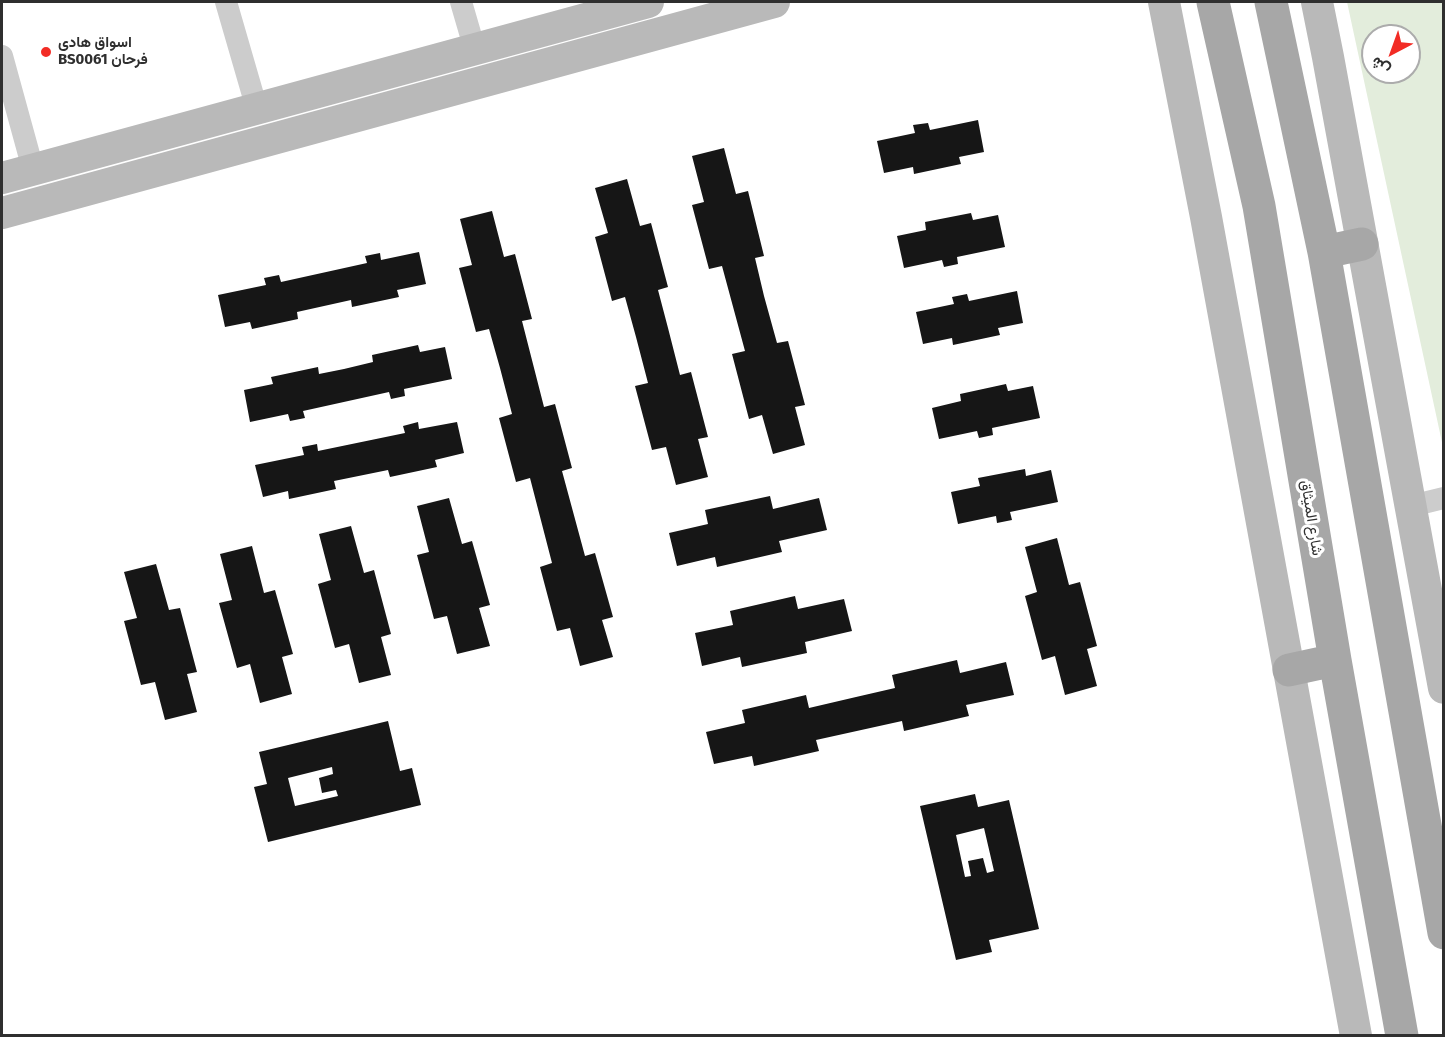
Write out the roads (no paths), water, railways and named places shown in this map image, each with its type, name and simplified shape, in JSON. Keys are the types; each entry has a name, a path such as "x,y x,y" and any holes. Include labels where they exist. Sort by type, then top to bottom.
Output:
{"main road":[{"name":"شارع الميثاق","path":"1213,2 1259,206 1335,660 1402,1035"},
{"path":"1271,2 1324,252 1443,933"},
{"path":"1324,252 1362,244"},
{"path":"1289,670 1335,660"}],"street":[{"path":"226,2 256,109"},
{"path":"461,2 475,50"},
{"path":"2,177 648,2"},
{"path":"2,213 774,2"},
{"path":"1164,2 1206,217 1356,1035"},
{"path":"1317,2 1443,688"},
{"path":"2,56 33,169"},
{"path":"1411,506 1443,498"}],"place":[{"name":"اسواق هادي BS0061 فرحان","path":"46,52"}]}
